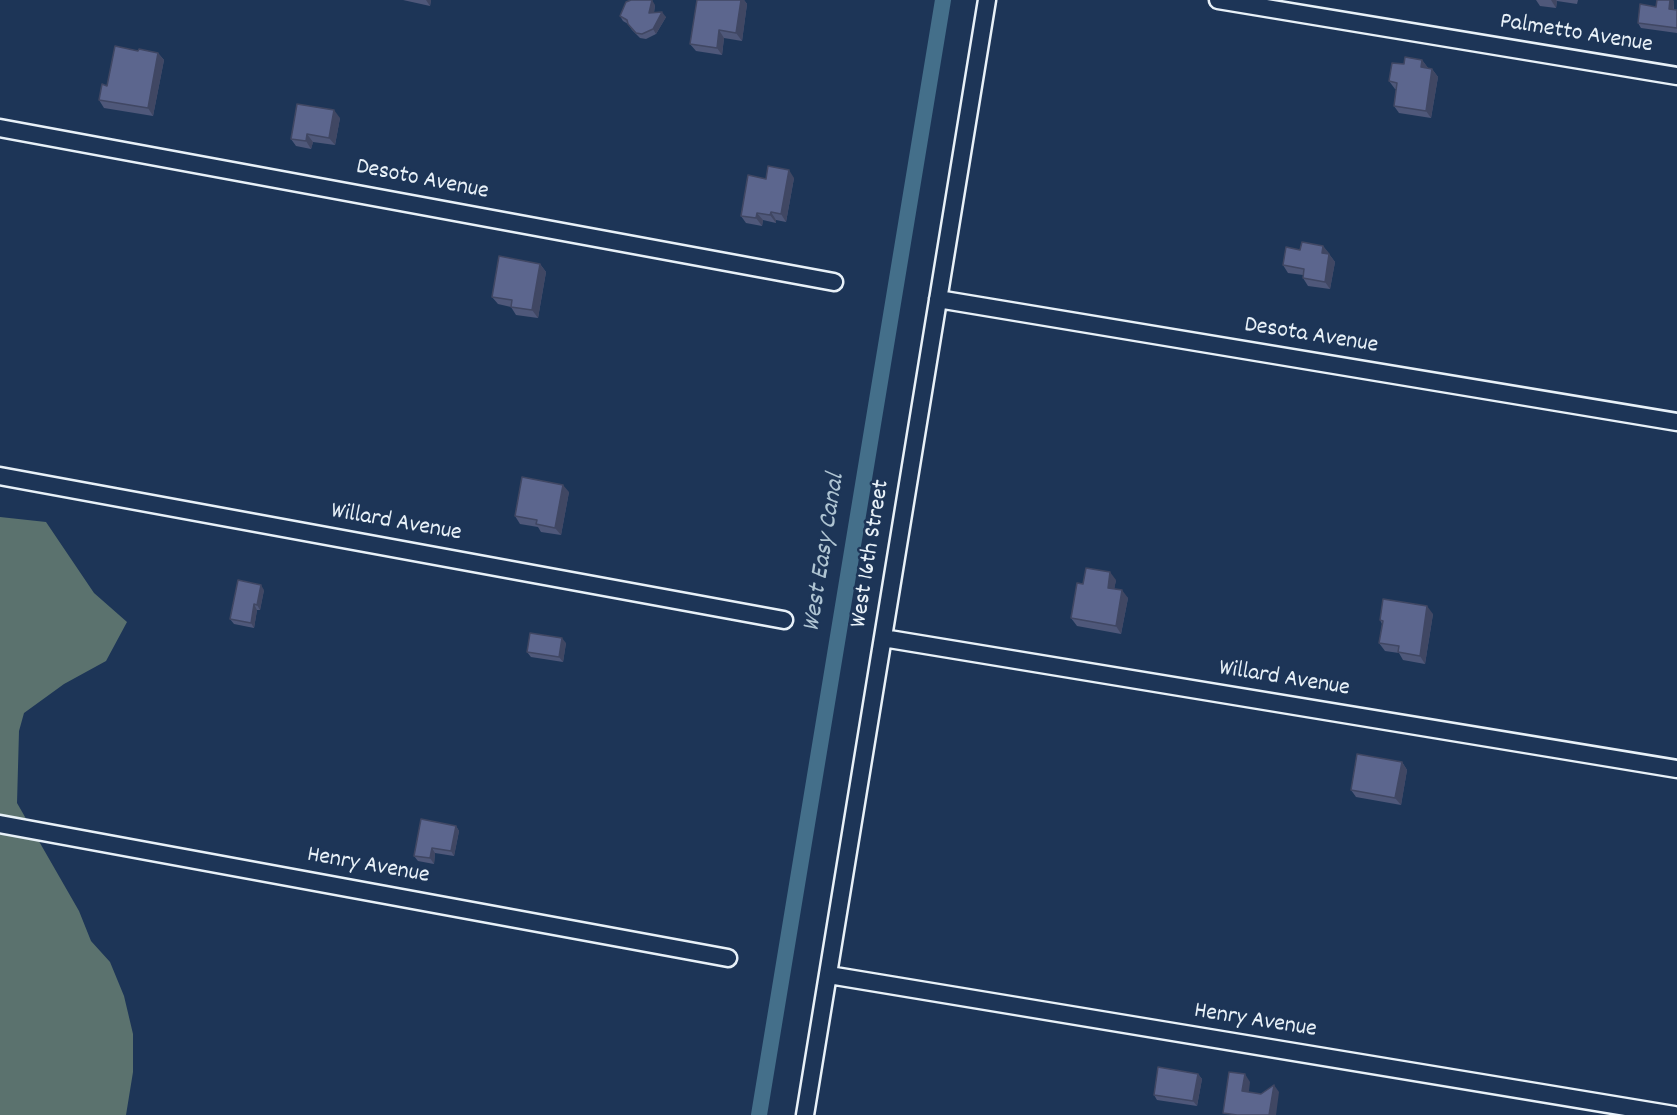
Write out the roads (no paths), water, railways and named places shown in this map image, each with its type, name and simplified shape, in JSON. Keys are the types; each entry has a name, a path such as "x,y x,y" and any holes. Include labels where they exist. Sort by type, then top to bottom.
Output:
{"street":[{"name":"West 16th Street","path":"805,1115 987,0"},
{"name":"Palmetto Avenue","path":"1218,0 1677,76"},
{"name":"Desoto Avenue","path":"0,128 834,282"},
{"name":"Desota Avenue","path":"938,299 1677,422"},
{"name":"Willard Avenue","path":"0,476 784,620"},
{"name":"Willard Avenue","path":"883,638 1677,769"},
{"name":"Henry Avenue","path":"0,824 728,958"},
{"name":"Henry Avenue","path":"829,975 1674,1115"}],"waterway":[{"name":"West Easy Canal","path":"759,1115 943,0"}]}
